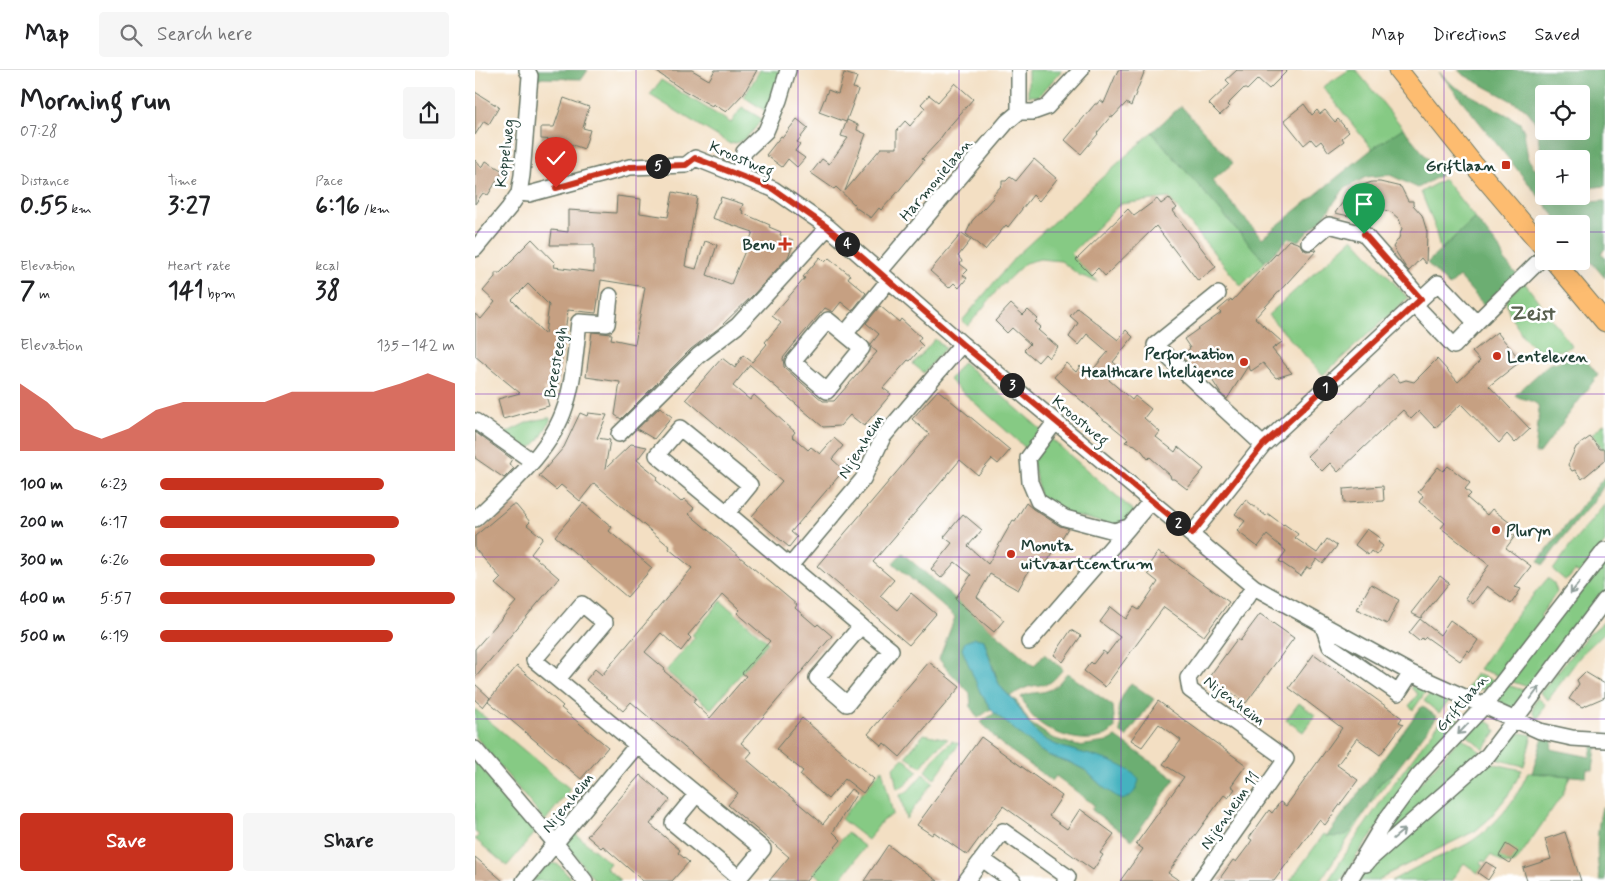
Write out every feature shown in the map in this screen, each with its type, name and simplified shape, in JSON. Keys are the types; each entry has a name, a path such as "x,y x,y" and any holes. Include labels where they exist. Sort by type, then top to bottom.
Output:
{"main road":[{"path":"1398,70 1535,237"},
{"path":"1562,270 1605,322"}],"street":[{"path":"739,176 744,152 766,131 779,100 788,70"},
{"path":"1019,70 1019,112 1033,112 1047,107 1081,70"},
{"name":"Koppelweg","path":"475,249 519,193 523,174 528,73"},
{"name":"Harmonielaan","path":"845,334 884,276 1007,122 1019,112"},
{"name":"Kroostweg","path":"519,193 529,194 630,167 686,165 695,158 773,189 827,227 962,344 1254,587 1411,673 1540,732 1572,738 1605,740"},
{"path":"1309,242 1329,225 1364,234 1454,346 1535,265"},
{"path":"619,434 697,356 737,326 827,227"},
{"path":"1192,534 1263,445 1438,283 1476,323"},
{"path":"1218,294 1155,345 1263,445"},
{"name":"Breesteegh","path":"475,519 516,481 551,437 563,413 569,392 579,322 607,324 610,296"},
{"path":"828,320 845,334 862,348 827,390 793,362 828,320"},
{"name":"Nijenheim","path":"790,566 863,479 883,436 962,344"},
{"path":"475,421 532,461"},
{"path":"1056,421 1028,458 1029,482 1038,501 1065,518 1089,525 1114,531 1129,526"},
{"path":"727,513 750,485 681,428 657,455 891,650 847,704 817,678 861,626"},
{"path":"1029,642 1151,500"},
{"name":"Griftlaan","path":"1351,881 1385,821 1418,776 1484,706 1605,550"},
{"name":"Nijenheim","path":"1254,587 1188,678 1190,690 1286,759"},
{"name":"Griftlaan","path":"1351,881 1370,859 1488,755 1605,600"},
{"path":"558,679 605,624 582,604 534,660 763,849 739,878 673,823 696,795"},
{"path":"1323,626 1330,646 1398,694 1411,673"},
{"name":"Nijenheim","path":"524,881 637,745"},
{"path":"475,748 585,881"},
{"name":"Nijenheim 11","path":"1200,881 1286,759"},
{"path":"966,881 1003,831 1068,877 1065,881"},
{"path":"982,859 1013,881"}],"green space":[{"path":"532,70 588,70 582,79 536,78"},
{"path":"760,70 781,71 767,112 744,97"},
{"path":"1028,70 1062,70 1039,96 1028,96"},
{"path":"1349,70 1356,70 1403,128 1372,149 1323,87"},
{"path":"1458,70 1605,70 1605,186 1590,188 1590,150 1541,150 1539,140 1590,140 1590,85 1535,85 1535,123 1523,107"},
{"path":"1439,72 1454,86 1520,123 1524,131 1528,159 1535,169 1535,192"},
{"path":"661,80 731,123 742,107 762,119 745,139 730,144 650,95"},
{"path":"1181,106 1233,163 1212,181 1262,238 1372,149 1403,128 1441,175 1418,188 1390,175 1366,177 1344,189 1322,219 1298,241 1289,238 1265,262 1152,132"},
{"path":"1152,132 1265,262 1241,286 1169,198 1120,204 1071,254 1098,282 1079,275 1061,261 1040,259 1025,263 999,288 968,326 962,321 1016,256"},
{"path":"1444,179 1475,218 1440,250 1435,227 1421,192"},
{"path":"1605,201 1605,249 1601,253 1605,258 1605,278 1590,260 1590,215 1554,215 1546,205 1590,205 1590,202"},
{"path":"1475,218 1499,248 1505,261 1517,275 1486,307 1459,277 1449,286 1427,263"},
{"path":"1353,238 1408,298 1323,375 1268,315"},
{"path":"1524,282 1572,346 1562,350 1545,351 1530,344 1525,338 1513,321 1506,298"},
{"path":"935,339 945,348 924,373 913,364"},
{"path":"1581,354 1598,375 1540,453 1535,453 1538,405 1515,395 1549,364"},
{"path":"963,362 1044,432 1029,451 949,380"},
{"path":"550,418 550,421 543,434 530,448 526,449 504,434 528,422"},
{"path":"1605,423 1605,452 1592,434"},
{"path":"1049,437 1135,512 1125,522 1115,526 1068,514 1040,498 1032,457"},
{"path":"1605,476 1605,484 1594,501 1576,521 1543,565 1538,561"},
{"path":"1605,504 1605,543 1579,574 1575,571 1565,580 1553,570"},
{"path":"902,553 1034,666 1044,654 1063,669 1054,680 1028,687 1010,696 1000,687 984,640 980,692 991,709 978,718 971,708 970,693 939,659 955,617 893,563"},
{"path":"1605,555 1605,590 1531,688 1507,680"},
{"path":"1548,578 1554,583 1557,592 1540,616 1543,618 1499,676 1479,669 1518,613"},
{"path":"721,601 768,642 711,709 666,671 695,637 692,635"},
{"path":"1605,621 1605,632 1582,654 1548,700 1540,693 1587,636"},
{"path":"1067,673 1113,706 1115,728 1107,735 1086,739 1062,735 1041,724 1030,713 1021,697 1052,689"},
{"path":"1476,674 1496,681 1483,689 1467,689"},
{"path":"1416,682 1429,687 1413,710 1409,706 1418,694 1411,688"},
{"path":"1131,683 1154,699 1126,737 1120,732 1121,724 1118,708 1122,697"},
{"path":"1504,684 1529,692 1517,707 1507,706 1498,699"},
{"path":"1433,690 1450,700 1439,713 1424,701"},
{"path":"1537,697 1545,704 1538,719 1533,709"},
{"path":"1015,699 1030,723 1052,738 1078,746 1107,742 1116,737 1175,779 1132,840 1092,810 1094,805 1056,776 1052,781 1000,743 981,722 995,713 1039,750 1085,770 1104,788 1114,763 1064,748 1038,735 1027,723 1013,700"},
{"path":"1299,703 1315,715 1303,732 1286,720"},
{"path":"1422,706 1437,717 1394,773 1381,783 1368,809 1355,823 1350,832 1335,837 1327,836"},
{"path":"475,709 570,789 545,821 475,736"},
{"path":"1457,710 1459,717 1456,727 1445,718"},
{"path":"1482,718 1493,725 1496,732 1484,749 1464,733"},
{"path":"1441,721 1452,730 1361,849 1341,881 1328,881 1382,800"},
{"path":"1521,733 1532,735 1524,766 1499,760 1490,754 1507,737"},
{"path":"924,734 948,739 933,751 921,767 906,756"},
{"path":"1461,737 1481,752 1379,846 1406,799"},
{"path":"1543,737 1553,739 1551,749 1590,757 1592,746 1599,746 1599,748 1596,748 1593,770 1587,769 1586,777 1532,773"},
{"path":"952,741 959,744 934,779 925,771 937,755"},
{"path":"903,758 918,771 911,779 897,789 893,768"},
{"path":"1487,758 1495,764 1522,770 1509,794 1488,820 1475,831 1392,872 1378,881 1357,881 1372,862"},
{"path":"475,760 535,833 507,866 475,839 479,835 475,832"},
{"path":"882,769 893,814 882,821 868,840 841,819"},
{"path":"1528,772 1570,776 1562,795 1516,862 1506,864 1491,855 1486,862 1482,860 1480,863 1483,866 1478,873 1464,863 1451,881 1391,881 1477,838 1495,822 1511,803"},
{"path":"1394,773 1369,806 1377,786"},
{"path":"923,774 933,782 906,819 900,795 908,791"},
{"path":"1602,807 1605,807 1605,881 1600,881 1597,853"},
{"path":"1367,810 1320,881 1290,881 1324,834 1327,836 1350,831 1355,822"},
{"path":"573,832 610,863 606,868 621,881 595,881 568,847 568,839"},
{"path":"847,833 865,847 841,879 824,881 813,872"},
{"path":"552,863 559,865 573,881 532,881 546,865"}],"water":[{"path":"975,638 984,640 999,683 1003,690 1017,704 1033,729 1052,743 1099,757 1122,766 1132,773 1139,780 1135,790 1129,797 1122,800 1104,788 1085,770 1039,750 993,712 980,692 962,649 965,642"}],"building":[{"path":"654,70 692,70 709,80 715,70 757,70 744,93 726,112 683,90"},
{"path":"1118,70 1145,70 1131,106 1126,103 1113,117 1111,116 1081,154 1065,140 1095,104 1100,100 1104,103"},
{"path":"1237,70 1288,70 1269,89 1258,79 1247,90 1244,88 1220,115 1209,104 1230,84 1226,80"},
{"path":"844,73 857,77 853,88 858,90 846,122 819,112 828,90 838,94"},
{"path":"955,83 973,99 922,159 924,160 896,194 881,210 879,208 871,218 855,207 836,187 834,189 811,173 822,159 829,164 848,138 841,136 847,120 858,125 857,130 866,134 845,191 881,148 897,148 897,130 905,121 910,126 925,108 921,104 929,95 938,102"},
{"path":"475,92 499,107 489,124 484,121 475,135"},
{"path":"564,98 589,107 583,128 590,130 584,149 559,140 541,139 541,127 554,127"},
{"path":"1304,104 1312,115 1317,110 1320,114 1325,110 1335,122 1338,119 1349,132 1342,138 1344,141 1329,152 1321,141 1316,145 1311,139 1304,145 1284,120"},
{"path":"797,119 808,128 797,142 800,144 795,151 805,158 797,167 788,159 782,167 766,155"},
{"path":"1034,159 1057,179 1039,201 1033,195 1008,227 1006,225 985,250 966,234 972,221 994,197 992,196 1002,185 1002,181 1006,181 1010,177 1016,181"},
{"path":"475,160 482,168 486,161 503,171 488,195 483,193 475,204"},
{"path":"1372,182 1401,187 1408,201 1413,201 1413,205 1422,215 1427,232 1426,264 1421,258 1409,271 1406,268 1393,247 1399,238 1402,228 1399,219 1391,212 1382,209 1377,210 1363,219 1335,213 1350,189 1353,190"},
{"path":"673,192 697,197 685,266 696,269 705,241 717,245 707,275 731,284 753,232 712,218 721,197 743,204 742,213 770,225 769,227 781,232 780,235 793,240 792,242 794,243 788,257 753,295 719,328 691,349 621,419 615,415 620,382 586,377 592,332 612,334 611,339 635,344 645,287 601,280 596,313 568,310 557,391 544,389 549,406 503,419 498,399 520,393 475,356 475,314 481,319 495,302 483,291 495,277 495,273 500,273 532,239 555,263 554,267 594,272 594,245 550,245 552,230 568,232 568,210 616,213 617,196 641,199 640,213 668,217","holes":["528,284 549,305 545,334 512,300"]},
{"path":"1169,198 1177,208 1173,211 1216,267 1198,281 1156,226 1105,276 1098,268 1091,275 1076,260 1128,209 1134,216 1157,199 1161,204"},
{"path":"962,233 971,240 958,256 962,261 960,264 968,270 963,275 967,278 959,288 954,283 949,288 930,271"},
{"path":"1289,240 1300,244 1306,251 1317,250 1255,318 1282,342 1272,349 1292,373 1276,378 1263,363 1251,371 1248,366 1227,399 1221,394 1207,372 1203,377 1182,357 1190,348 1184,339 1221,313 1218,310 1231,299 1232,301"},
{"path":"820,257 825,262 829,258 850,275 848,278 866,293 852,311 841,302 833,312 825,308 795,343 783,358 784,367 795,377 823,401 834,401 877,352 871,347 871,344 879,334 866,323 880,306 899,322 901,319 921,337 918,341 923,346 883,388 891,394 864,426 850,415 840,426 823,427 750,365 733,386 750,400 754,395 795,432 792,436 808,450 811,447 820,454 834,438 843,446 832,459 844,470 791,532 797,537 789,547 752,516 782,481 686,399 722,358 735,368 743,355 752,362 767,344 765,342 781,323 772,316 805,278 803,277"},
{"path":"1011,304 1023,315 1028,310 1038,319 1035,322 1041,327 1038,330 1058,347 1049,358 1045,354 1038,362 1024,350 1030,344 1012,328 1007,333 995,321"},
{"path":"1077,308 1118,340 1126,330 1133,337 1113,362 1119,367 1109,380 1132,400 1135,396 1151,409 1144,418 1160,432 1156,437 1175,452 1178,447 1204,469 1187,489 1174,479 1171,479 1170,475 1150,457 1148,459 1135,445 1125,442 1128,439 1054,377 1066,363 1076,372 1080,366 1089,374 1108,352 1087,334 1078,345 1069,337 1078,323 1070,316"},
{"path":"1497,332 1521,361 1489,386 1530,429 1515,443 1507,434 1499,443 1461,404 1435,428 1419,411 1411,419 1403,410 1338,472 1330,463 1322,471 1307,456 1393,374 1400,382 1406,380 1414,382 1437,359 1458,382 1480,361 1472,352"},
{"path":"938,390 1010,450 998,464 992,459 978,475 960,460 873,562 894,580 880,596 897,610 911,593 936,614 909,645 817,566 929,434 912,419"},
{"path":"660,407 672,417 654,439 637,429"},
{"path":"580,413 587,416 588,413 607,415 597,438 610,440 605,469 631,444 647,447 637,460 658,477 656,480 681,502 684,499 694,508 689,514 797,605 795,608 816,626 818,624 832,636 741,743 752,752 746,759 823,824 851,789 857,793 833,832 841,840 806,881 769,881 789,857 728,805 738,793 631,702 623,711 586,680 595,669 602,675 692,568 594,483 580,501 561,485 556,490 539,476 564,447","holes":["723,594 740,610 737,613 770,641 742,673 746,676 710,718 693,702 696,698 645,652 661,633 681,651 691,638 688,635"]},
{"path":"475,432 512,459 509,464 514,468 504,478 475,458"},
{"path":"1590,437 1600,449 1605,449 1605,460 1582,479 1568,465 1576,447"},
{"path":"1448,466 1470,483 1465,489 1471,494 1467,498 1487,515 1492,509 1514,526 1509,532 1515,536 1506,548 1531,566 1515,587 1521,589 1511,604 1487,586 1473,604 1465,598 1489,565 1441,528 1445,523 1419,502 1423,496 1418,492 1438,467 1443,471"},
{"path":"1383,486 1384,501 1344,503 1343,489"},
{"path":"1246,500 1266,516 1267,513 1298,534 1295,538 1317,553 1327,539 1337,546 1323,564 1317,559 1310,569 1307,567 1301,576 1279,561 1286,551 1267,535 1258,547 1237,531 1245,521 1235,514"},
{"path":"583,503 612,527 609,531 652,568 627,597 555,536"},
{"name":"Monuta uitvaartcentrum","path":"1026,503 1060,526 1068,528 1046,564 1036,558 1018,590 990,574 977,597 1004,620 994,632 955,599 971,575 955,562 941,578 931,569 952,543 944,537 963,514 982,530 968,546 988,564 1013,520 1015,521"},
{"path":"512,505 516,505 530,522 527,525 543,538 531,554 559,578 475,678 475,649 516,602 495,584 501,578 475,549 475,536"},
{"path":"1367,529 1381,539 1378,542 1383,546 1376,555 1371,551 1368,555 1355,545"},
{"path":"1158,552 1229,602 1204,636 1164,607 1105,687 1084,671 1091,662 1093,664 1103,651 1107,654 1120,637 1100,622 1111,607 1126,619 1134,607 1139,610 1158,582 1148,574 1152,569 1148,566"},
{"path":"1440,576 1449,583 1421,618 1411,613"},
{"path":"1371,584 1399,600 1387,624 1357,609"},
{"path":"1260,614 1294,638 1246,703 1209,677 1237,639 1240,641"},
{"path":"1420,619 1440,635 1450,620 1478,640 1470,652 1468,650 1460,661 1426,637 1419,641 1409,633"},
{"path":"1071,630 1081,636 1063,662 1054,655"},
{"path":"1314,654 1402,718 1399,722 1403,724 1380,755 1357,738 1337,765 1358,780 1325,825 1319,820 1274,881 1218,881 1233,860 1236,862 1248,846 1252,840 1249,838 1269,810 1272,813 1280,802 1286,806 1342,728 1289,688"},
{"path":"929,662 960,687 900,757 884,743 882,746 868,734"},
{"path":"517,666 563,706 561,708 608,747 581,779 488,701"},
{"path":"1585,672 1605,684 1605,697 1582,707 1569,699 1579,684 1577,680"},
{"path":"475,684 490,698 483,707 475,700"},
{"path":"1158,701 1246,765 1231,786 1235,789 1228,798 1224,795 1168,873 1180,881 1120,881 1143,849 1136,844 1184,777 1163,764 1181,740 1159,724 1142,747 1131,740"},
{"path":"802,718 874,779 863,793 845,779 828,799 800,775 803,771 776,749"},
{"path":"981,737 1062,796 1049,816 1067,829 1080,809 1114,834 1100,853 1103,855 1093,870 1003,806 967,855 934,832 932,835 917,825"},
{"path":"640,775 670,800 650,824 680,850 678,853 689,862 672,881 643,881 603,846 601,848 587,836"},
{"path":"1565,832 1581,881 1527,881 1523,868 1551,859 1545,839"},
{"path":"1506,844 1518,852 1510,863 1499,856"},
{"path":"888,845 910,861 938,881 864,881"},
{"path":"475,857 488,868 503,881 475,881"},
{"path":"1486,862 1496,868 1488,880 1478,873"}],"place":[{"name":"Griftlaan","path":"1506,165"},
{"name":"Benu","path":"785,244"},
{"name":"Lenteleven","path":"1497,356"},
{"name":"Performation Healthcare Intelligence","path":"1244,362"},
{"name":"Pluryn","path":"1496,530"},
{"name":"Monuta uitvaartcentrum","path":"1011,554"}],"district":[{"name":"Zeist","path":"1533,313"}],"route":[{"path":"556,188 630,167 686,165 695,158 773,189 827,227 962,344 1192,534 1263,445 1421,299 1364,234"}]}
